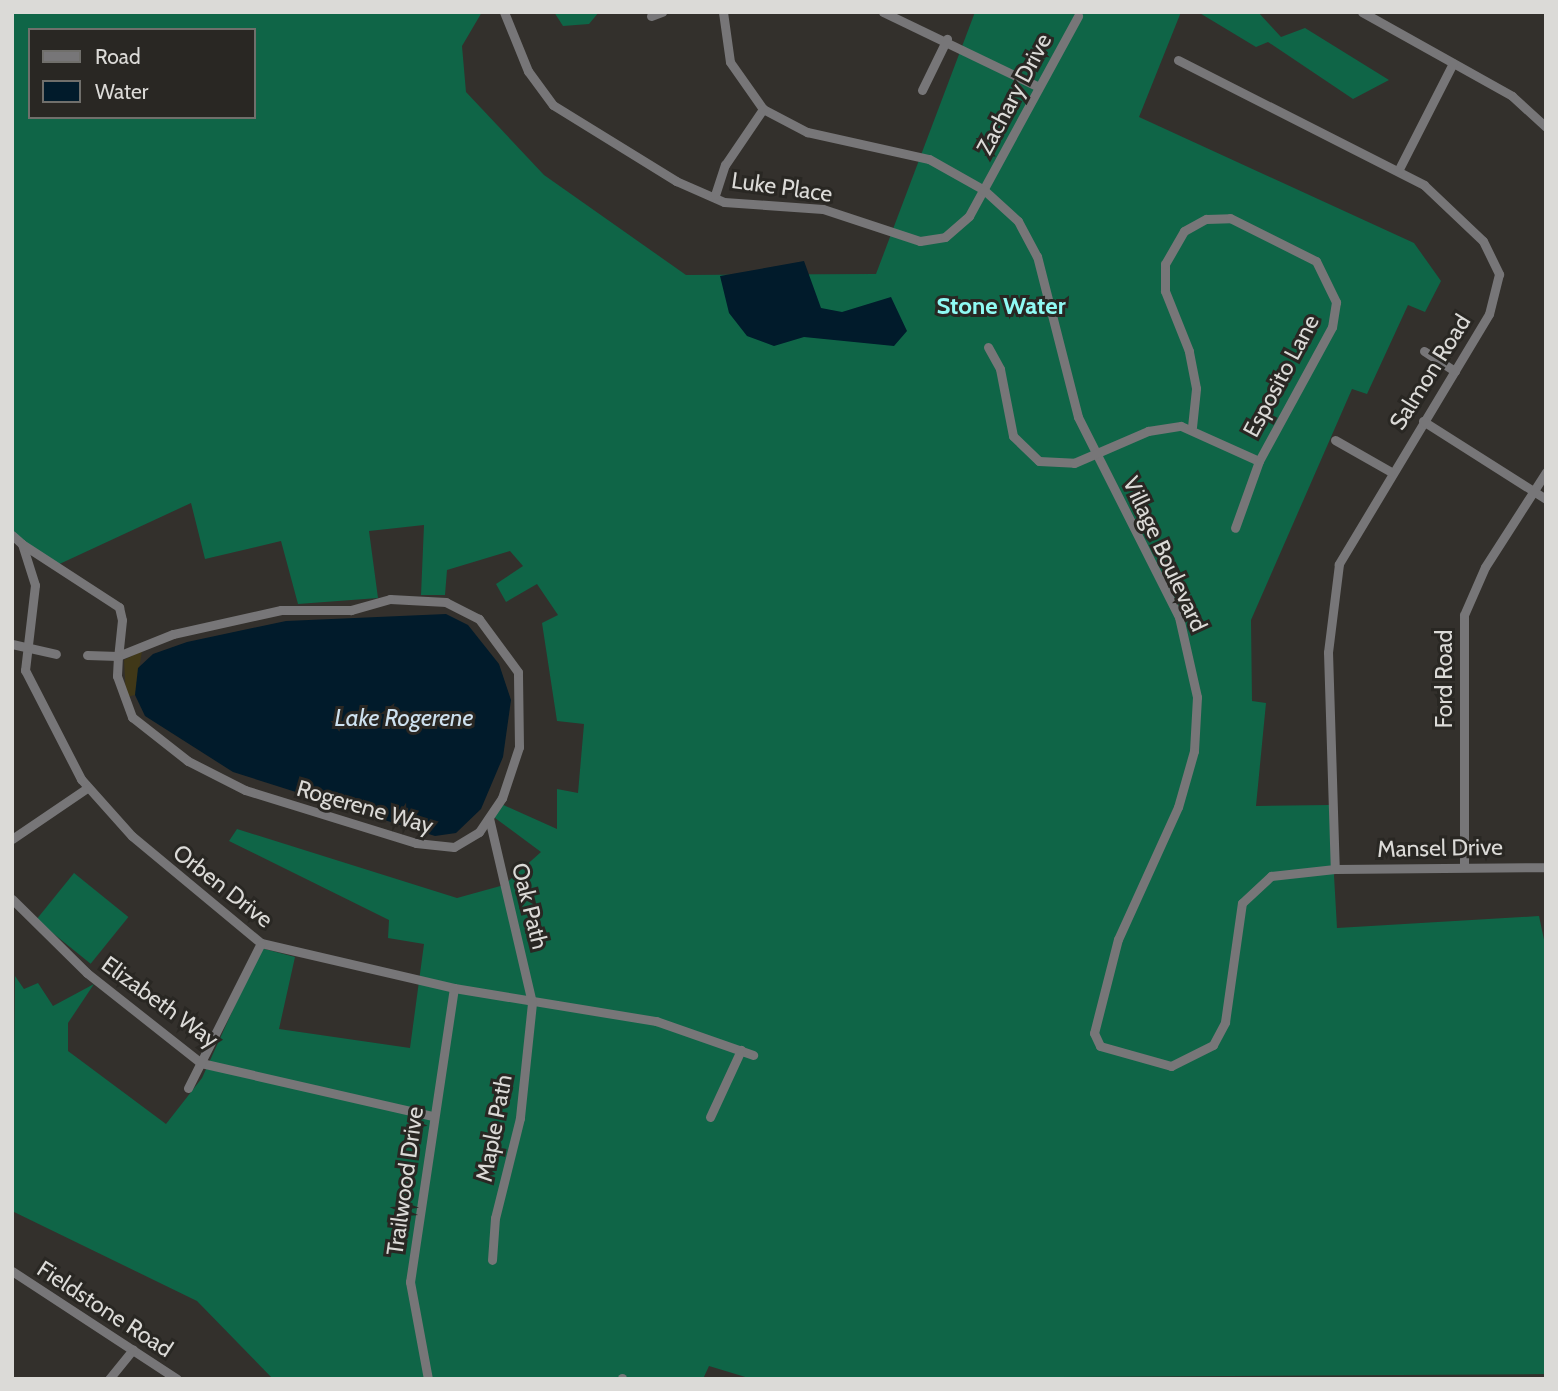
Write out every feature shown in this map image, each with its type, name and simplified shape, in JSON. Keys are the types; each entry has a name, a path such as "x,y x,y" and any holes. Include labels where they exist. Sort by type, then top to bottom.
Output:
{"street":[{"name":"Luke Place","path":"504,12 528,71 554,105 676,181 737,205 823,209 920,241 951,233 984,190"},
{"path":"651,16 662,12"},
{"name":"Village Boulevard","path":"723,12 730,62 763,109 797,129 929,159 984,190 1030,237 1071,393 1096,454 1179,617 1197,697 1188,779 1118,939 1094,1033 1100,1046 1171,1066 1203,1053 1224,1022 1242,903 1271,876 1335,869"},
{"path":"883,12 947,39 1037,86"},
{"path":"1362,12 1512,96 1546,127"},
{"name":"Zachary Drive","path":"984,190 1037,86 1078,16"},
{"path":"922,90 947,39"},
{"name":"Salmon Road","path":"1178,60 1398,171 1466,222 1499,274 1495,301 1455,371 1355,531 1334,584 1327,725 1335,869"},
{"path":"1398,171 1453,63"},
{"path":"715,195 725,165 763,109"},
{"name":"Esposito Lane","path":"1192,427 1196,388 1189,351 1165,291 1165,264 1184,231 1206,219 1230,218 1316,261 1336,302 1332,327 1259,461 1237,508 1236,527"},
{"path":"988,347 1000,369 1020,447 1052,464 1096,454 1148,431 1192,427 1259,461"},
{"path":"1424,351 1455,371"},
{"path":"1423,421 1546,499"},
{"path":"1335,440 1391,471"},
{"name":"Ford Road","path":"1464,867 1464,615 1485,567 1546,472"},
{"path":"12,535 22,544"},
{"name":"Orben Drive","path":"22,544 35,585 27,648 27,678 87,788 132,836 261,943 454,988 533,1003 656,1020 753,1055"},
{"name":"Rogerene Way","path":"22,544 116,602 122,620 118,656 117,676 132,717 188,761 246,790 438,848 468,841 488,818 519,747 523,686 494,637 469,611 411,598 351,610 281,610 173,635 118,656"},
{"path":"12,645 56,654"},
{"path":"87,655 118,656"},
{"path":"12,839 87,788"},
{"name":"Oak Path","path":"488,818 533,1003"},
{"name":"Mansel Drive","path":"1335,869 1546,867"},
{"name":"Elizabeth Way","path":"12,899 87,973 204,1063 433,1116"},
{"path":"188,1088 204,1063 229,999 261,943"},
{"name":"Trailwood Drive","path":"428,1379 410,1282 454,988"},
{"name":"Maple Path","path":"492,1260 495,1218 520,1118 533,1003"},
{"path":"710,1117 741,1050"},
{"name":"Fieldstone Road","path":"12,1271 177,1379"},
{"path":"109,1379 133,1349"}],"green space":[{"path":"12,12 482,12 462,46 466,92 544,175 686,275 876,274 975,12 1181,12 1139,117 1414,243 1441,281 1425,312 1408,305 1367,394 1352,389 1251,620 1252,701 1266,703 1256,806 1330,805 1337,928 1539,916 1546,949 1546,1374 752,1379 709,1366 703,1379 273,1379 197,1301 12,1211 15,976 24,989 38,983 53,1006 94,984 68,1023 68,1051 166,1124 202,1078 261,948 295,957 279,1029 410,1048 424,944 388,938 389,920 229,841 237,829 457,898 504,885 541,852 491,815 499,803 557,829 557,789 578,793 584,724 557,721 542,623 558,615 537,584 506,602 496,584 523,566 510,551 447,570 445,595 421,595 424,525 369,531 378,598 298,604 281,541 205,559 191,503 53,567 12,532"},
{"path":"554,12 599,12 589,24 563,26"},
{"path":"1198,12 1258,12 1281,37 1305,28 1389,80 1353,99 1268,42 1256,47"},
{"path":"74,873 128,917 91,964 36,920"}],"sand":[{"path":"142,651 135,695 126,697 124,660"}],"water":[{"path":"804,261 821,308 842,312 891,297 907,331 894,346 804,337 774,346 747,336 729,313 720,276"},
{"name":"Lake Rogerene","path":"446,614 468,625 499,664 511,700 503,757 481,809 456,833 435,836 233,772 145,716 135,695 138,668 153,654 187,642 286,621"}],"district":[{"name":"Stone Water","path":"1001,306"}]}
